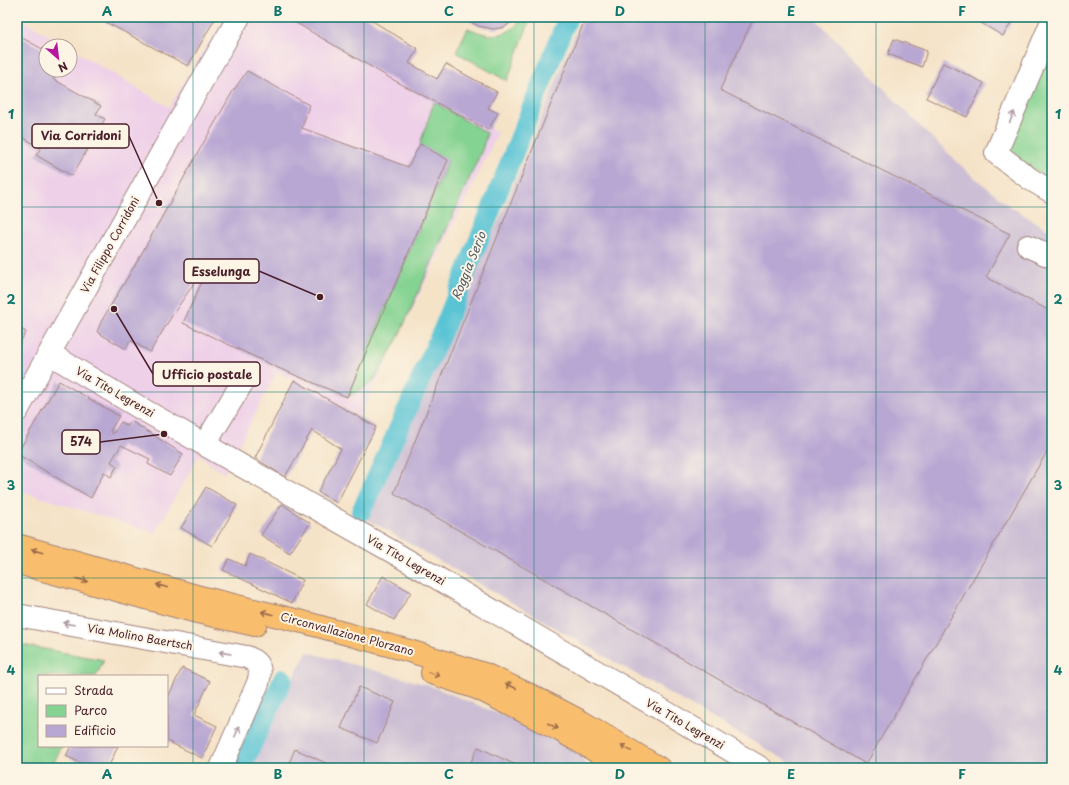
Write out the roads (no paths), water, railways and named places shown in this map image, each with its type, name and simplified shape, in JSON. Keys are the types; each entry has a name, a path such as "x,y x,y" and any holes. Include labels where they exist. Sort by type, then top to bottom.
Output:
{"highway":[{"name":"Circonvallazione Plorzano","path":"17,545 200,597 303,622 406,650 484,674 530,695 582,722 659,768"},
{"name":"Circonvallazione Plorzano","path":"17,563 193,611 296,635 399,662 477,688 561,731 608,761 625,768"}],"street":[{"name":"Via Filippo Corridoni","path":"17,411 211,65 240,17"},
{"path":"1052,21 996,153 1030,179 1052,192"},
{"path":"1028,246 1052,257"},
{"name":"Via Tito Legrenzi","path":"50,354 142,409 398,555 760,768"},
{"path":"205,444 244,380"},
{"name":"Via Molino Baertsch","path":"17,615 247,657 255,660 260,666 258,683 221,768"}],"waterway":[{"name":"Roggia Serio","path":"361,512 445,325 568,17"},
{"name":"Roggia Serio","path":"241,768 283,679"}],"place":[{"name":"Via Corridoni","path":"159,203"},
{"name":"Esselunga","path":"320,297"},
{"name":"Ufficio postale","path":"114,309"},
{"name":"574","path":"164,434"}]}
